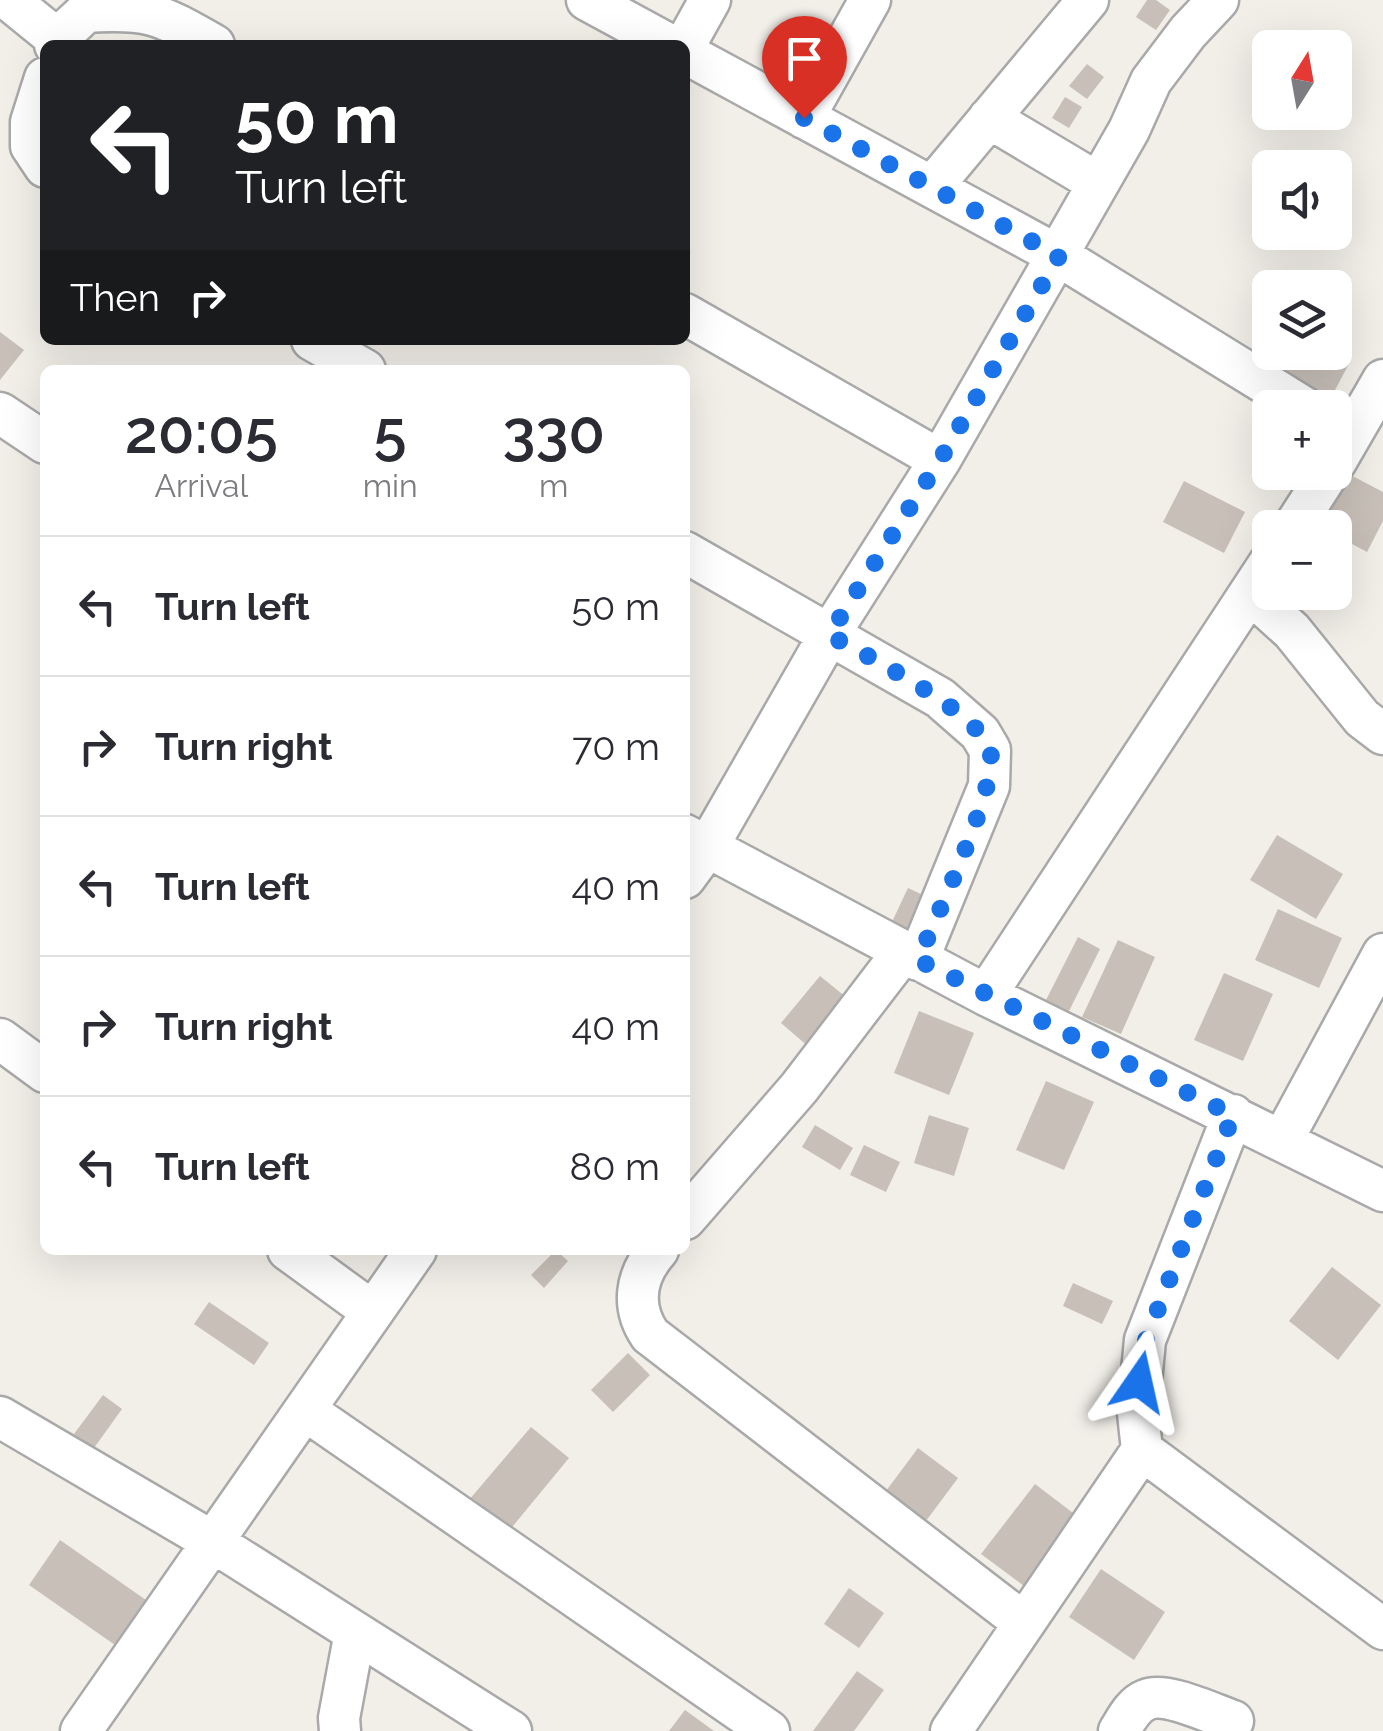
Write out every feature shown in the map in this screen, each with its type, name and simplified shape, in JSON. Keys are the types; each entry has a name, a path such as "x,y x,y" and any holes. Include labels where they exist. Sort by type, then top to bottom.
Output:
{"street":[{"path":"9,0 54,40"},
{"path":"587,0 661,40"},
{"path":"688,40 710,0"},
{"path":"804,118 870,0"},
{"path":"932,187 1088,0"},
{"path":"1218,0 1151,80 1129,130 940,460 692,853 911,956 1383,1191"},
{"path":"58,40 86,12 128,10 161,15 205,40"},
{"path":"690,56 1059,256 1276,390"},
{"path":"40,94 31,122 31,146 40,160"},
{"path":"989,118 1098,183"},
{"path":"690,317 940,460"},
{"path":"321,345 356,365"},
{"path":"1352,442 1383,380"},
{"path":"0,413 40,440"},
{"path":"690,555 940,698 980,732 990,750 988,786 911,956 690,1213"},
{"path":"986,995 1252,589"},
{"path":"1280,610 1362,718 1383,734"},
{"path":"1282,1139 1383,954"},
{"path":"0,1039 40,1068"},
{"path":"951,1731 1142,1450 1138,1413 1146,1340 1233,1115"},
{"path":"295,1255 373,1312"},
{"path":"81,1731 413,1255"},
{"path":"654,1255 637,1291 638,1318 650,1335 1024,1623"},
{"path":"304,1410 769,1731"},
{"path":"0,1418 213,1542 511,1731"},
{"path":"1142,1450 1383,1629"},
{"path":"340,1731 355,1632"},
{"path":"1119,1731 1134,1708 1147,1698 1165,1698 1234,1720"}],"building":[{"path":"1147,0 1156,0 1170,10 1156,30 1136,17"},
{"path":"1087,64 1104,77 1087,99 1069,86"},
{"path":"1065,97 1082,107 1069,128 1052,118"},
{"path":"0,332 24,350 0,380"},
{"path":"1265,370 1346,370 1335,390 1300,390"},
{"path":"1352,476 1383,492 1383,521 1367,552 1352,544 1352,510 1323,510 1333,490 1352,490"},
{"path":"1184,481 1245,512 1224,553 1163,522"},
{"path":"1277,835 1343,874 1316,919 1250,880"},
{"path":"908,888 925,896 906,933 890,926"},
{"path":"1278,909 1342,938 1319,988 1255,960"},
{"path":"1078,937 1100,949 1069,1011 1046,1000"},
{"path":"1118,940 1155,957 1121,1034 1082,1017"},
{"path":"1224,973 1273,994 1243,1061 1194,1040"},
{"path":"820,976 857,1006 817,1054 781,1023"},
{"path":"919,1011 974,1033 949,1095 894,1073"},
{"path":"1046,1081 1094,1102 1064,1170 1016,1150"},
{"path":"929,1115 969,1128 954,1176 914,1163"},
{"path":"815,1125 853,1148 840,1170 802,1147"},
{"path":"864,1145 900,1162 886,1192 850,1175"},
{"path":"551,1255 561,1255 568,1261 544,1288 531,1275"},
{"path":"1332,1267 1381,1305 1338,1360 1289,1321"},
{"path":"1073,1283 1113,1301 1102,1324 1063,1306"},
{"path":"209,1302 269,1343 254,1365 194,1324"},
{"path":"628,1353 650,1375 613,1412 591,1390"},
{"path":"103,1395 122,1409 94,1448 74,1434"},
{"path":"531,1427 569,1458 508,1532 469,1500"},
{"path":"918,1448 958,1478 923,1525 883,1495"},
{"path":"1035,1484 1077,1516 1024,1586 981,1554"},
{"path":"60,1540 146,1600 115,1645 29,1585"},
{"path":"1101,1569 1165,1612 1134,1660 1069,1617"},
{"path":"849,1588 884,1613 859,1648 824,1624"},
{"path":"857,1671 884,1690 854,1731 813,1731"},
{"path":"685,1710 714,1731 669,1731"}],"route":[{"path":"804,118 1059,256 940,460 829,635 940,698 980,732 990,750 988,786 918,960 1233,1115 1146,1340 1139,1382"}]}
